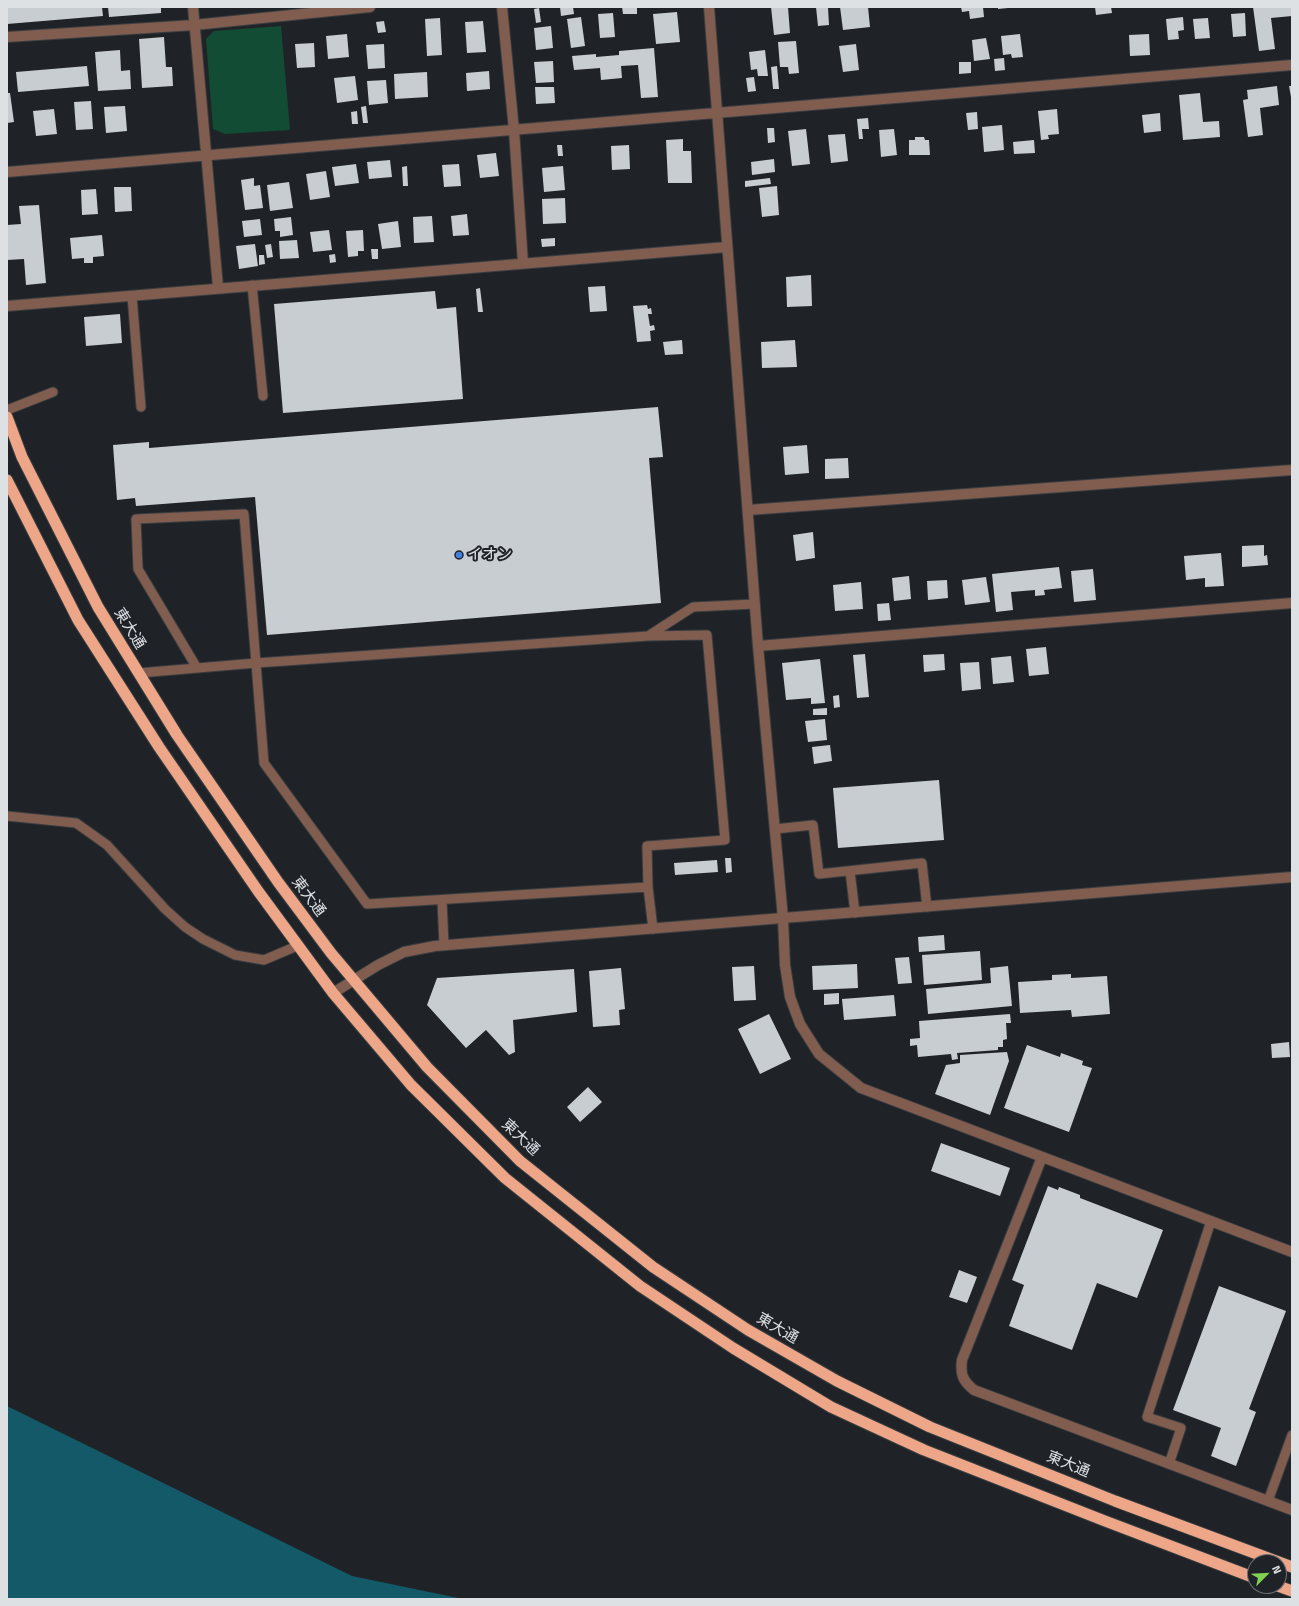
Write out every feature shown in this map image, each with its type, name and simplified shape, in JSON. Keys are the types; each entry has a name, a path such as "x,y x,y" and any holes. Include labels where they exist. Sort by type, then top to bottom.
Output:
{"highway":[{"name":"東大通","path":"7,417 22,457 98,608 177,735 278,882 353,980 427,1067 520,1161 654,1267 748,1330 837,1381 930,1427 1115,1500 1292,1567"},
{"path":"7,480 78,620 159,747 296,946 333,993 411,1085 505,1178 640,1286 733,1348 832,1407 924,1450 1247,1575"}],"street":[{"path":"193,7 218,287"},
{"path":"7,37 194,25 370,7"},
{"path":"502,7 514,130 524,263"},
{"path":"709,7 758,646 783,918 785,965 790,997 800,1024 820,1054 861,1088 1292,1252"},
{"path":"7,172 205,154 514,130 1292,65"},
{"path":"7,306 132,296 218,287 727,247"},
{"path":"748,510 1292,470"},
{"path":"758,646 1292,603"},
{"path":"333,993 353,980 404,952 444,945 1292,877"},
{"path":"1042,1157 962,1360 960,1372 965,1383 974,1390 1292,1510"}],"lane":[{"path":"252,285 263,396"},
{"path":"132,296 141,407"},
{"path":"7,410 53,392"},
{"path":"197,668 138,569 136,519 244,514 264,763 367,904 648,887"},
{"path":"648,636 693,607 755,604"},
{"path":"139,673 256,663 648,636 707,635 724,840 647,846 648,887 653,928"},
{"path":"7,816 76,823 107,845 165,909 185,927 236,955 264,960 296,946"},
{"path":"775,829 813,825 819,874 922,863 927,907"},
{"path":"850,871 855,913"},
{"path":"442,900 444,945"},
{"path":"1169,1464 1181,1428 1147,1417 1211,1221"},
{"path":"1268,1501 1292,1435"}],"green space":[{"path":"281,26 290,130 225,134 213,129 206,39 214,31"}],"water":[{"path":"7,1406 352,1576 463,1599 7,1599"}],"building":[{"path":"7,7 102,7 103,16 7,24"},
{"path":"108,7 161,7 161,13 109,17"},
{"path":"560,7 573,7 574,14 561,16"},
{"path":"622,7 637,7 637,14 623,14"},
{"path":"771,7 788,7 790,33 774,35"},
{"path":"816,7 828,7 829,25 818,26"},
{"path":"840,7 868,7 870,27 843,30"},
{"path":"961,7 983,7 984,17 970,19 969,11 962,12"},
{"path":"998,7 1008,7 1008,8 998,9"},
{"path":"1095,7 1111,7 1112,13 1096,15"},
{"path":"1253,7 1291,7 1292,16 1271,18 1275,49 1259,51"},
{"path":"539,8 541,22 536,23 534,9"},
{"path":"677,12 680,42 656,44 653,14"},
{"path":"613,13 615,37 600,38 598,14"},
{"path":"1245,13 1246,36 1233,37 1231,14"},
{"path":"581,17 585,46 571,48 567,19"},
{"path":"1183,17 1184,30 1178,31 1179,39 1168,40 1166,19"},
{"path":"440,18 442,55 427,56 425,19"},
{"path":"1208,18 1210,38 1195,39 1193,19"},
{"path":"384,21 386,32 378,33 376,22"},
{"path":"483,21 486,52 467,53 465,22"},
{"path":"551,26 553,48 536,50 534,28"},
{"path":"347,34 349,57 328,59 326,36"},
{"path":"1020,34 1023,57 1012,58 1011,54 1003,55 1001,36"},
{"path":"1149,34 1150,55 1130,56 1129,35"},
{"path":"164,37 166,67 172,67 173,86 142,88 139,39"},
{"path":"986,38 990,59 974,61 972,40"},
{"path":"796,41 799,73 789,74 788,67 780,67 778,42"},
{"path":"314,43 315,67 297,68 295,44"},
{"path":"384,44 385,68 368,69 366,45"},
{"path":"856,44 859,70 843,72 839,46"},
{"path":"654,48 658,97 641,98 638,65 621,66 622,78 601,80 600,68 574,70 572,56 596,54 596,57 619,55 619,51"},
{"path":"120,50 121,71 130,70 131,89 98,91 95,52"},
{"path":"765,50 768,76 758,76 757,69 751,70 749,52"},
{"path":"1004,58 1005,70 995,71 994,59"},
{"path":"553,61 554,82 536,83 534,62"},
{"path":"959,62 971,62 971,73 959,74"},
{"path":"87,66 89,86 18,92 16,72"},
{"path":"777,66 779,89 773,89 771,67"},
{"path":"489,71 490,89 467,91 466,73"},
{"path":"427,72 428,97 395,99 394,74"},
{"path":"355,76 358,100 337,103 334,78"},
{"path":"754,77 756,91 748,92 746,78"},
{"path":"386,80 388,103 369,105 367,81"},
{"path":"1277,86 1279,105 1260,108 1263,135 1248,137 1243,100 1248,99 1247,90"},
{"path":"1289,86 1292,86 1292,97 1291,97"},
{"path":"535,87 554,87 555,103 536,104"},
{"path":"7,93 10,93 14,122 7,123"},
{"path":"1200,93 1203,122 1219,121 1220,137 1183,140 1179,95"},
{"path":"91,101 93,129 76,130 74,102"},
{"path":"125,106 127,131 106,133 104,107"},
{"path":"366,106 368,123 363,123 361,107"},
{"path":"54,109 57,134 36,136 33,111"},
{"path":"1057,109 1059,134 1048,135 1049,139 1041,140 1038,111"},
{"path":"357,111 358,124 352,124 351,112"},
{"path":"977,112 978,129 968,130 966,113"},
{"path":"1160,113 1161,131 1144,133 1142,115"},
{"path":"868,118 869,129 862,129 863,139 859,139 857,119"},
{"path":"1002,125 1004,150 984,152 982,127"},
{"path":"767,128 774,128 775,142 768,143"},
{"path":"806,129 810,164 792,166 788,131"},
{"path":"894,129 897,155 881,157 879,130"},
{"path":"845,134 848,161 831,163 828,135"},
{"path":"915,137 924,137 925,140 929,140 930,155 909,155 909,140 915,140"},
{"path":"683,139 683,151 691,151 692,183 668,183 666,140"},
{"path":"1034,140 1035,153 1014,154 1013,142"},
{"path":"557,145 562,145 563,156 558,156"},
{"path":"629,145 630,169 612,170 611,146"},
{"path":"496,153 499,176 480,178 477,155"},
{"path":"774,159 775,172 752,175 751,162"},
{"path":"390,160 392,177 369,179 367,162"},
{"path":"356,164 359,183 335,186 332,167"},
{"path":"459,164 461,186 444,187 442,165"},
{"path":"407,166 408,186 403,186 402,167"},
{"path":"563,166 565,190 544,192 542,168"},
{"path":"326,171 330,197 310,200 306,174"},
{"path":"254,178 254,186 260,185 263,208 245,210 241,180"},
{"path":"770,178 771,184 745,187 745,181"},
{"path":"289,182 293,208 270,211 267,185"},
{"path":"777,186 779,215 762,217 759,188"},
{"path":"114,187 131,187 132,211 115,212"},
{"path":"96,189 98,214 82,215 81,190"},
{"path":"565,198 566,223 543,224 542,199"},
{"path":"39,205 46,283 26,285 24,259 7,260 7,225 21,224 19,206"},
{"path":"467,214 469,235 453,236 451,216"},
{"path":"432,216 434,242 414,243 413,217"},
{"path":"291,217 293,235 280,237 280,231 275,231 274,219"},
{"path":"260,219 262,235 244,237 242,221"},
{"path":"398,221 401,247 382,249 378,224"},
{"path":"329,230 332,250 313,252 310,232"},
{"path":"363,230 364,251 358,251 358,256 348,257 346,231"},
{"path":"102,235 104,256 93,257 93,263 84,263 84,258 72,259 70,238"},
{"path":"555,238 555,246 542,247 541,239"},
{"path":"297,240 299,258 280,259 279,241"},
{"path":"255,244 258,266 239,269 236,246"},
{"path":"271,244 273,257 267,258 265,245"},
{"path":"371,249 378,249 378,259 372,259"},
{"path":"335,254 336,262 330,263 329,255"},
{"path":"259,255 264,255 265,264 259,265"},
{"path":"811,275 812,306 787,307 786,277"},
{"path":"605,286 607,311 590,312 588,287"},
{"path":"480,288 483,312 478,312 476,289"},
{"path":"435,291 437,309 456,307 463,399 283,413 274,304"},
{"path":"647,305 648,309 651,308 652,314 648,314 650,326 654,325 655,330 650,331 651,341 637,342 633,306"},
{"path":"120,314 122,343 86,346 84,317"},
{"path":"682,340 683,354 665,355 663,342"},
{"path":"795,340 797,367 762,368 761,342"},
{"name":"イオン","path":"658,407 663,457 649,458 661,603 267,635 255,497 136,506 135,498 117,500 113,445 149,442 149,448"},
{"path":"807,445 809,473 785,475 783,447"},
{"path":"848,458 849,478 825,479 825,459"},
{"path":"813,532 815,558 796,561 793,535"},
{"path":"1264,545 1264,556 1267,555 1268,565 1242,567 1242,546"},
{"path":"1221,553 1224,586 1205,587 1205,578 1186,580 1184,556"},
{"path":"1059,567 1062,588 1044,590 1045,595 1035,596 1035,590 1011,592 1013,610 996,612 992,574"},
{"path":"1093,569 1096,600 1074,602 1071,571"},
{"path":"909,576 911,599 894,601 892,578"},
{"path":"986,577 990,602 965,605 962,580"},
{"path":"947,580 948,598 928,600 927,581"},
{"path":"861,582 863,609 835,611 833,585"},
{"path":"889,603 891,620 878,621 877,604"},
{"path":"1046,647 1049,674 1029,676 1026,649"},
{"path":"865,654 869,697 857,698 853,655"},
{"path":"944,654 945,670 924,672 923,655"},
{"path":"1011,656 1014,682 993,684 991,658"},
{"path":"820,659 825,703 811,704 811,698 786,700 782,663"},
{"path":"979,662 981,689 962,691 960,663"},
{"path":"839,695 840,707 834,708 833,696"},
{"path":"827,708 827,715 813,715 813,709"},
{"path":"825,719 827,740 808,742 805,721"},
{"path":"830,745 832,761 814,764 812,747"},
{"path":"939,780 944,840 838,848 833,788"},
{"path":"725,858 731,858 732,872 726,873"},
{"path":"717,860 718,872 675,875 674,863"},
{"path":"944,935 945,950 919,952 918,937"},
{"path":"980,951 982,980 924,985 922,955"},
{"path":"909,957 912,983 898,984 895,958"},
{"path":"857,964 858,988 813,990 812,966"},
{"path":"754,966 756,1000 734,1001 732,967"},
{"path":"1008,966 1012,1006 928,1014 926,989 991,983 990,968"},
{"path":"621,968 625,1009 619,1010 620,1025 593,1027 589,971"},
{"path":"574,969 577,1012 513,1020 515,1052 509,1055 486,1030 466,1048 427,1005 437,978"},
{"path":"1071,974 1071,978 1107,976 1110,1014 1072,1017 1071,1010 1020,1013 1018,982 1052,980 1052,975"},
{"path":"839,993 839,1004 824,1005 824,994"},
{"path":"894,995 896,1016 844,1020 842,999"},
{"path":"769,1014 791,1059 760,1074 738,1029"},
{"path":"1010,1014 1011,1023 1006,1023 1007,1039 1003,1040 1003,1047 998,1047 998,1050 957,1053 958,1059 952,1060 951,1054 918,1057 917,1045 910,1046 910,1039 920,1038 919,1021"},
{"path":"1289,1042 1290,1057 1272,1058 1271,1044"},
{"path":"1027,1045 1060,1057 1061,1053 1083,1061 1082,1065 1092,1068 1069,1132 1004,1108"},
{"path":"1007,1052 1009,1061 990,1115 935,1094 946,1065 960,1063 960,1055"},
{"path":"588,1087 602,1102 580,1122 567,1107"},
{"path":"941,1143 1010,1168 1000,1196 931,1171"},
{"path":"1048,1186 1058,1190 1059,1187 1080,1195 1080,1198 1163,1230 1137,1298 1097,1283 1072,1350 1009,1326 1024,1285 1012,1280"},
{"path":"959,1270 977,1277 967,1303 949,1297"},
{"path":"1219,1286 1286,1311 1249,1409 1256,1412 1236,1466 1211,1456 1221,1428 1173,1410"}],"place":[{"name":"イオン","path":"459,555"}]}
